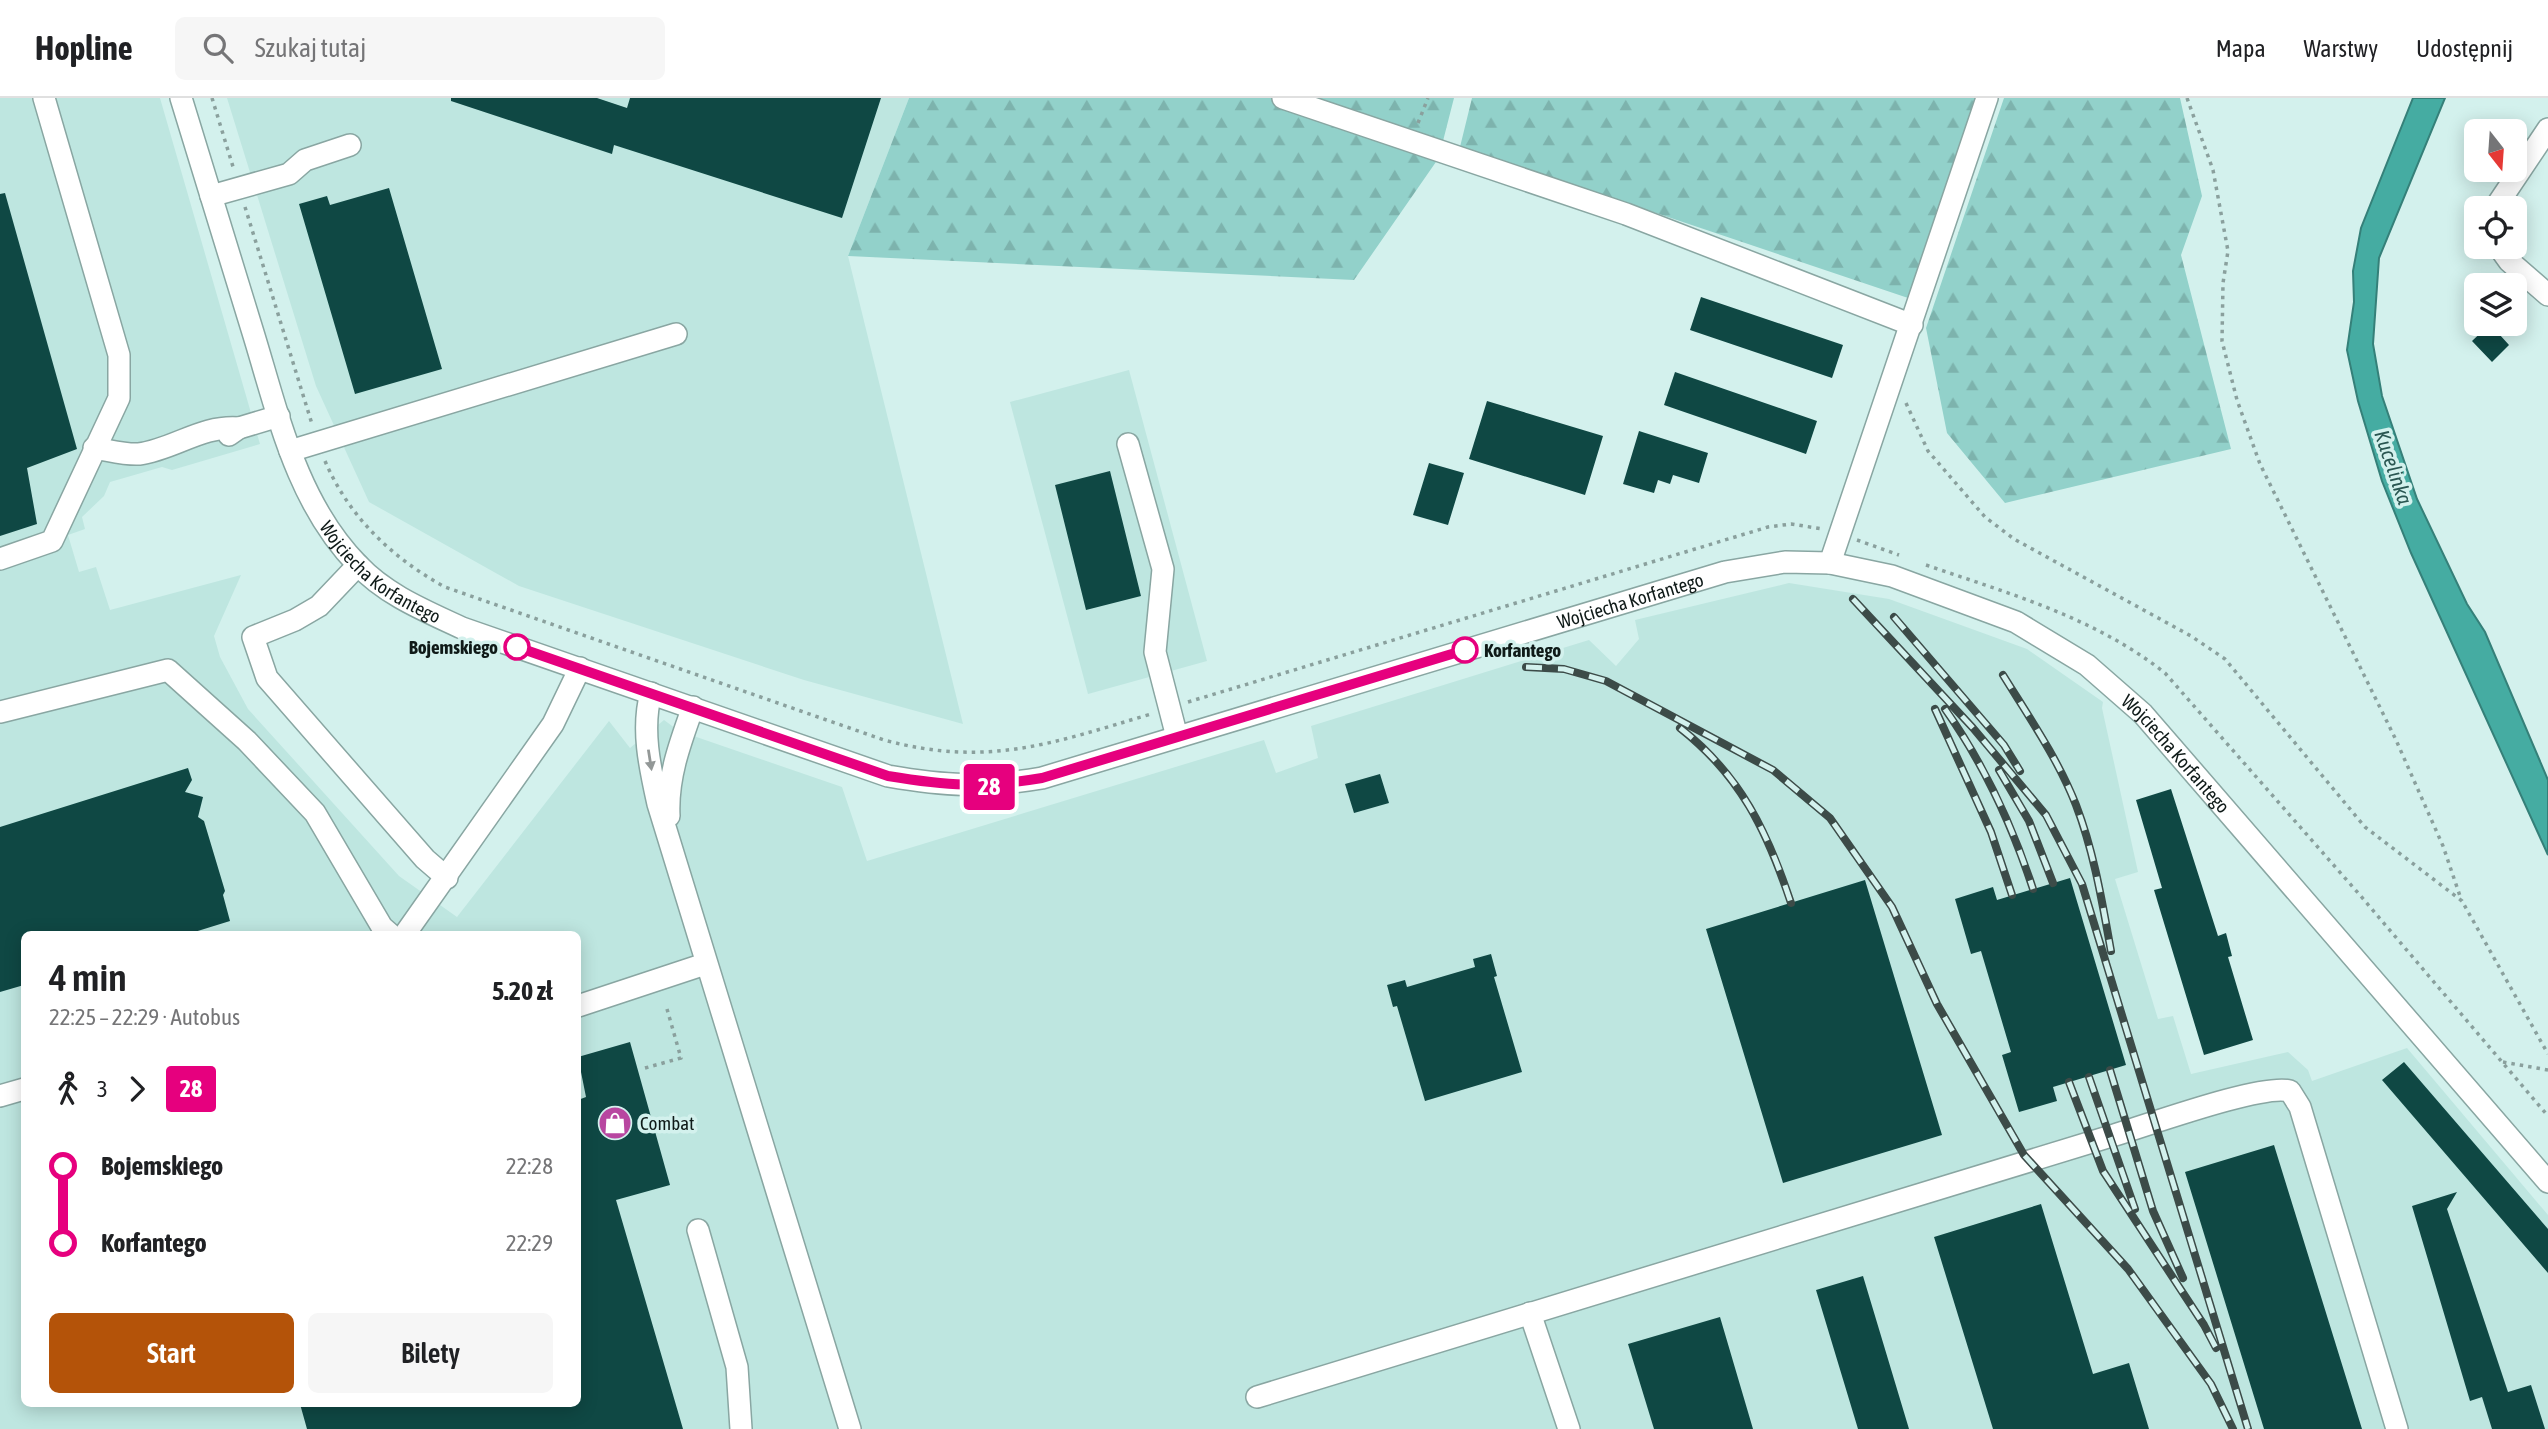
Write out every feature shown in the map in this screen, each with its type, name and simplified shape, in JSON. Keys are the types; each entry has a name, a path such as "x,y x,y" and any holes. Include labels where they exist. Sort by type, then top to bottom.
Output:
{"street":[{"path":"0,559 52,541 119,398 119,355 44,98"},
{"name":"Wojciecha Korfantego","path":"181,98 290,451 314,507 358,565 406,601 462,628 888,776 945,786 992,787 1042,778 1725,572 1775,563 1830,563 1892,576 2016,622 2064,649 2118,690 2214,794 2548,1182"},
{"path":"1283,98 1626,214 1912,325"},
{"path":"1830,563 1987,98"},
{"path":"2502,196 2548,129"},
{"path":"211,196 289,174 305,160 350,145"},
{"path":"2508,259 2548,295"},
{"path":"290,451 676,334"},
{"path":"94,448 136,454 170,446 189,449 223,439 239,428 279,416"},
{"path":"1128,443 1163,569 1155,652 1167,709 1177,737"},
{"path":"358,565 319,606 295,620 253,637 267,678 425,859 447,878"},
{"path":"407,931 447,878 552,724 580,668"},
{"path":"0,712 168,670 247,741 316,813 387,931"},
{"path":"651,693 646,709 647,742 658,804 850,1429"},
{"path":"670,843 668,796 676,755 693,707"},
{"path":"581,1005 705,964"},
{"path":"1257,1397 2247,1095 2281,1088 2290,1091 2300,1107 2397,1429"},
{"path":"0,1096 21,1090"},
{"path":"698,1230 737,1367 741,1429"},
{"path":"1530,1313 1569,1429"}],"path":[{"path":"212,98 318,443 336,483 366,525 409,565 445,587 884,740 949,753 1005,752 1054,743 1768,527 1804,525 1838,533 1906,557"},
{"path":"1410,141 1428,98"},
{"path":"2187,98 2213,170 2228,251 2223,283 2222,341 2236,400 2260,464 2396,740 2443,846 2462,901 2548,1054"},
{"path":"1894,375 1928,451 1985,517 2014,539 2191,636 2225,659 2365,827 2462,901"},
{"path":"1919,562 2097,627 2136,650 2165,673 2548,1116"},
{"path":"645,1068 681,1058 667,1009"},
{"path":"2501,1061 2548,1070"}],"shaded area":[{"path":"0,98 160,98 260,444 172,470 162,467 110,482 104,496 82,517 85,529 68,535 79,572 96,567 110,610 241,575 214,636 220,657 248,709 399,876 457,917 609,721 630,748 664,720 679,731 842,787 867,861 1264,740 1276,773 1318,758 1311,726 1589,640 1616,666 1639,639 1635,620 1789,583 1889,599 2027,649 2103,702 2102,708 2138,872 2115,879 2158,1019 2173,1016 2191,1074 2288,1052 2308,1070 2312,1081 2407,1048 2548,1215 2548,1429 0,1429"},
{"path":"227,98 909,98 848,256 963,724 804,680 519,586 369,502 316,386"},
{"path":"1129,370 1207,661 1088,694 1010,402"}],"green space":[{"path":"909,98 1275,98 1438,159 1354,280 848,256"},
{"path":"1313,98 1454,98 1443,141"},
{"path":"1472,98 1983,98 1917,301 1460,147"},
{"path":"2004,98 2180,98 2202,196 2181,255 2231,449 2005,503 1947,433 1926,328"}],"water":[{"name":"Kucelinka","path":"2413,98 2445,98 2379,258 2373,344 2382,396 2417,499 2467,604 2485,632 2548,780 2548,855 2411,553 2382,481 2358,401 2347,350 2354,302 2353,271 2361,228"}],"building":[{"path":"451,98 597,98 627,108 630,98 881,98 842,218 614,145 612,154 451,101"},
{"path":"389,188 442,369 355,394 299,204 327,196 330,205"},
{"path":"5,193 77,449 27,468 37,524 0,536 0,194"},
{"path":"1701,297 1843,345 1832,378 1690,330"},
{"path":"2477,336 2501,336 2509,345 2492,362 2472,341"},
{"path":"1675,372 1817,421 1806,454 1664,405"},
{"path":"1487,401 1603,436 1585,495 1469,459"},
{"path":"1639,431 1708,453 1699,483 1673,475 1670,484 1658,480 1654,493 1623,484"},
{"path":"1429,463 1464,473 1448,525 1413,515"},
{"path":"1110,471 1141,596 1086,610 1055,485"},
{"path":"188,768 192,780 185,792 203,797 198,817 204,821 225,891 223,895 230,921 198,931 21,931 21,986 0,992 0,827"},
{"path":"1380,774 1389,803 1354,813 1345,784"},
{"path":"2171,789 2218,936 2226,933 2232,956 2228,957 2253,1040 2204,1055 2154,890 2162,888 2136,800"},
{"path":"2070,878 2126,1065 2053,1087 2057,1101 2019,1112 2002,1055 2011,1052 1981,951 1971,954 1955,899 1993,887 1997,900"},
{"path":"1865,880 1942,1135 1783,1183 1706,929"},
{"path":"1491,954 1497,976 1494,977 1522,1072 1425,1101 1397,1006 1393,1007 1387,985 1405,980 1407,987 1475,967 1473,959"},
{"path":"630,1042 670,1185 616,1200 683,1429 307,1429 301,1407 581,1407 581,1099 586,1097 581,1056"},
{"path":"2404,1062 2548,1229 2548,1273 2382,1080"},
{"path":"2274,1145 2362,1429 2264,1429 2185,1172"},
{"path":"2457,1192 2447,1209 2508,1392 2531,1385 2545,1429 2492,1429 2482,1397 2470,1401 2412,1206"},
{"path":"2041,1204 2093,1374 2129,1363 2149,1429 1993,1429 1934,1237"},
{"path":"1863,1276 1909,1429 1858,1429 1816,1290"},
{"path":"1720,1317 1753,1429 1654,1429 1628,1344"}],"railway":[{"path":"1853,599 1973,728 2046,815 2082,884 2248,1429"},
{"path":"1894,617 2004,745 2020,771"},
{"path":"1526,667 1564,669 1606,681 1773,770 1830,818 1892,907 1937,1004 2024,1155 2128,1269 2211,1384 2233,1429"},
{"path":"2003,675 2052,755 2076,805 2093,859 2111,951"},
{"path":"1935,709 1991,832 2012,895"},
{"path":"1945,709 1996,796 2033,889"},
{"path":"1680,728 1720,765 1736,785 1772,852 1791,903"},
{"path":"1999,770 2029,821 2053,883"},
{"path":"2110,1070 2153,1211 2183,1278"},
{"path":"2089,1077 2135,1209"},
{"path":"2069,1082 2103,1171 2204,1325 2216,1348"}],"bus line":[{"name":"28","path":"517,647 888,776 945,786 992,787 1042,778 1465,650"}],"place":[{"name":"Bojemskiego","path":"517,647"},
{"name":"Korfantego","path":"1465,650"},
{"name":"Combat","path":"615,1123"}]}
